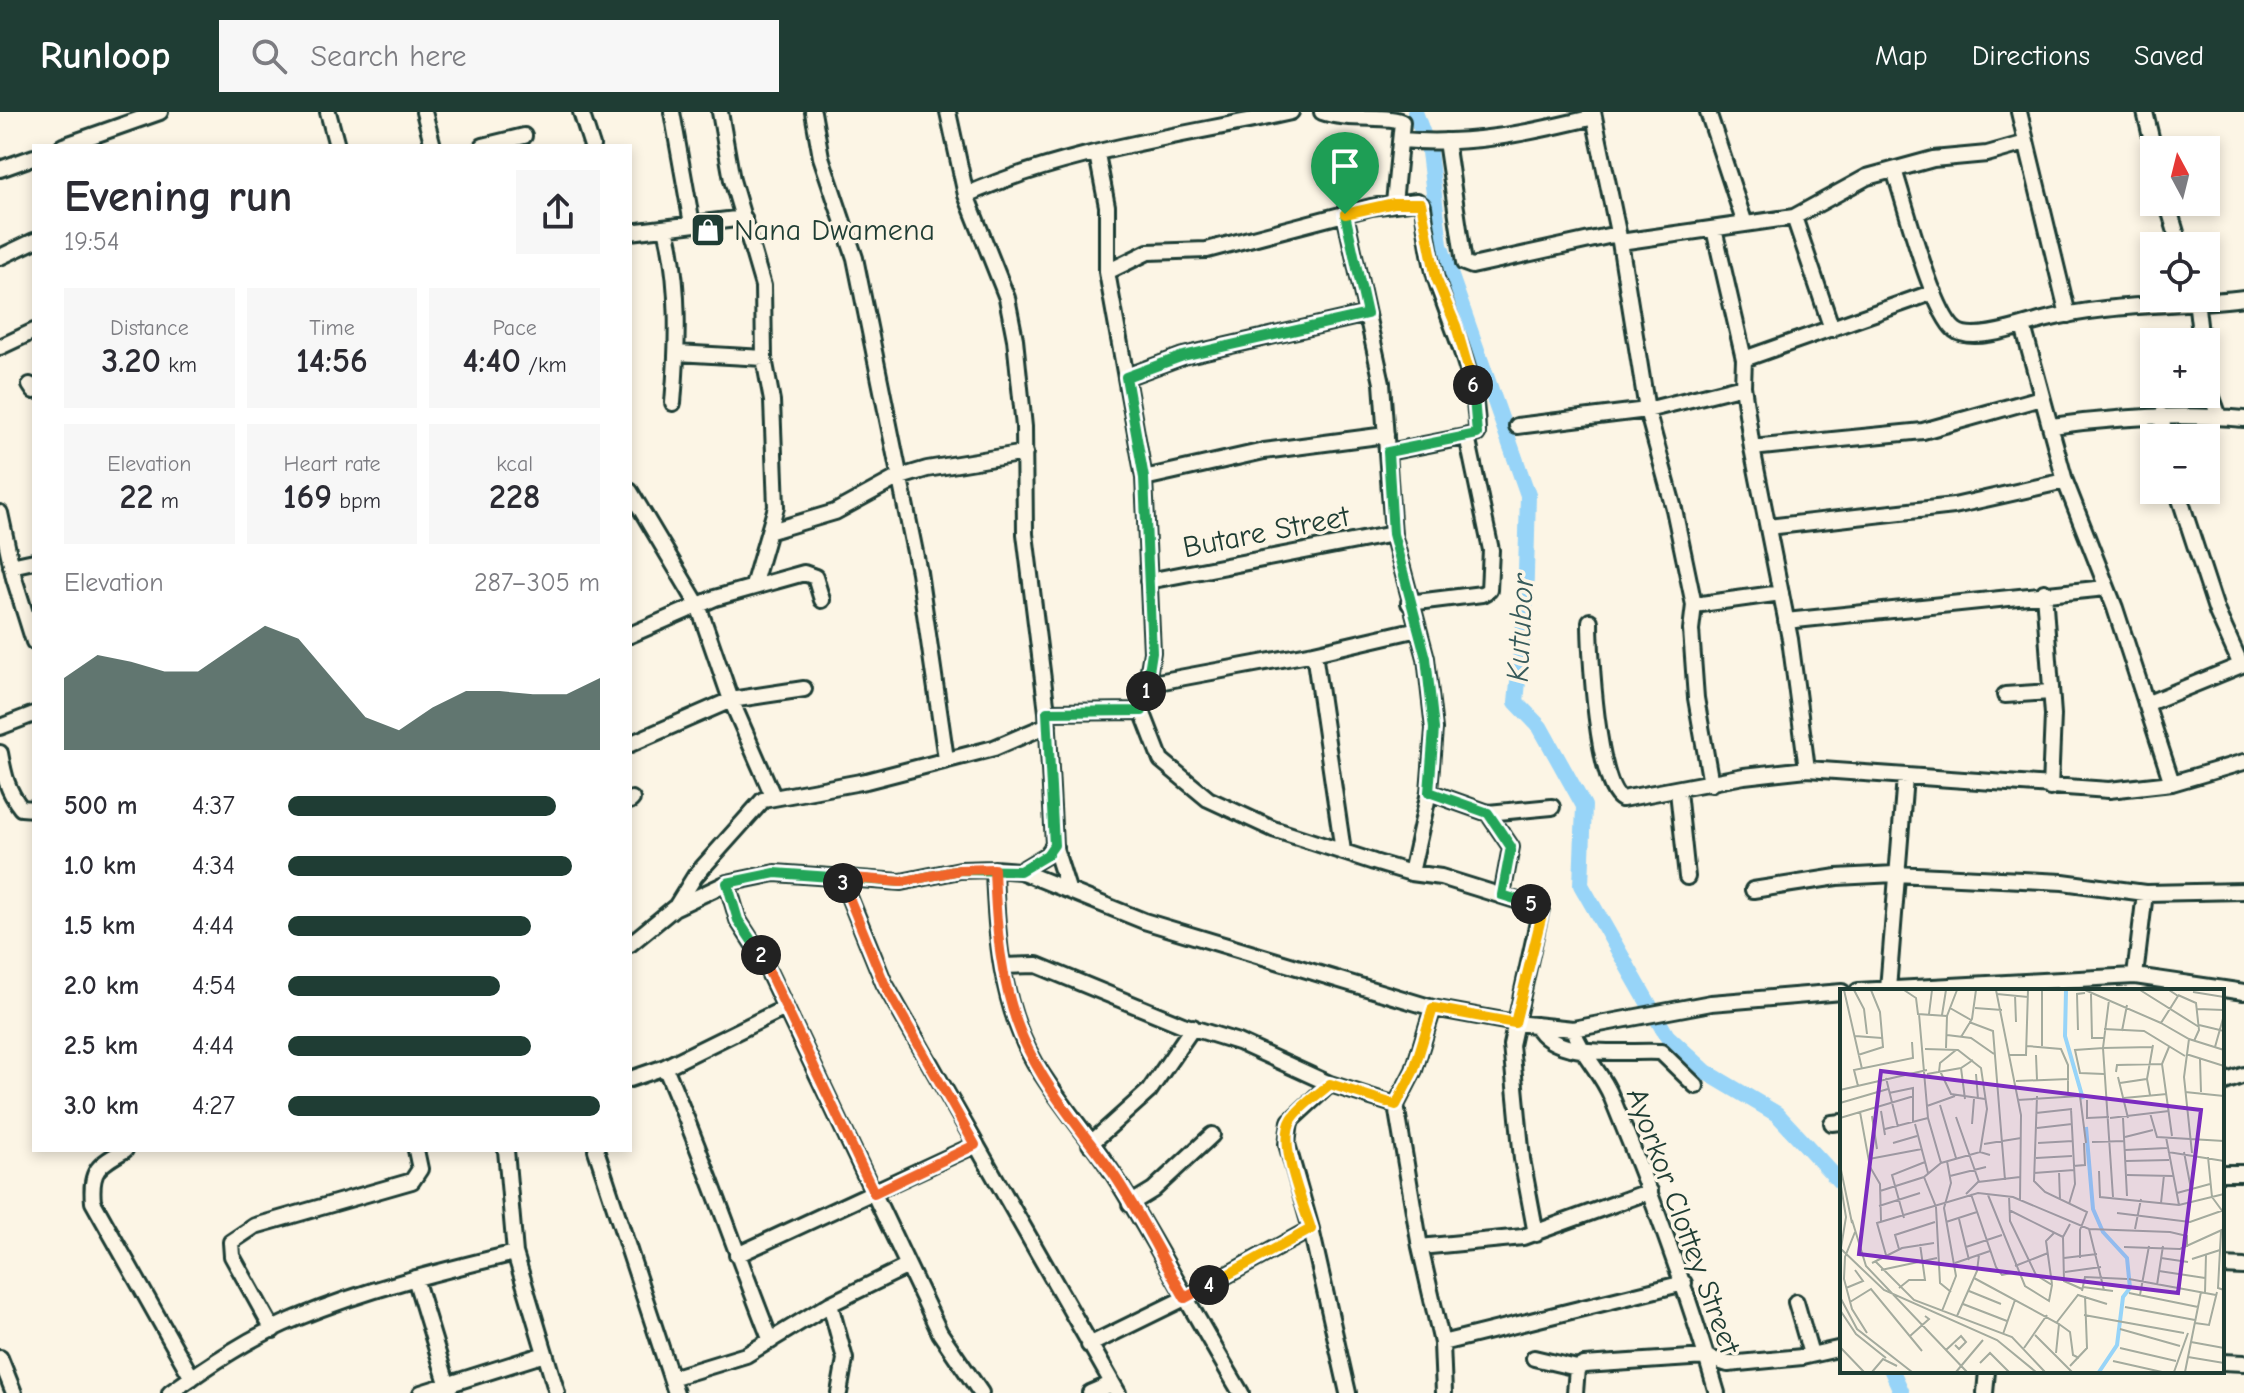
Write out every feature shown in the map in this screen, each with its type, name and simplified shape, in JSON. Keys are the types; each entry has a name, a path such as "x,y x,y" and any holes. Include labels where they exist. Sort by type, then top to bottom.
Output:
{"street":[{"path":"69,144 160,112"},
{"path":"328,112 336,144"},
{"path":"424,112 432,144"},
{"path":"581,112 591,144"},
{"path":"672,112 692,224"},
{"path":"720,112 732,180 763,286 764,358 772,401 776,507 753,586"},
{"path":"813,112 829,188 856,265 897,478 919,572 946,759"},
{"path":"948,112 966,195 1007,298 1021,388 1025,534 1048,718 1054,845 1068,889"},
{"path":"966,195 1010,177 1097,154 1291,112"},
{"path":"1322,112 1354,120 1398,118 1402,122 1394,203"},
{"path":"1708,112 1745,224"},
{"path":"2019,112 2068,315"},
{"path":"2145,112 2151,136"},
{"path":"1401,140 1474,142 1511,138 1594,114 1647,410 1674,509 1694,605 1691,630 1696,698 1711,784"},
{"path":"491,144 524,136"},
{"path":"1446,141 1464,263 1472,266 1618,238 1714,229 1794,217 1849,184 1933,159 1987,154 2026,143"},
{"path":"1097,154 1107,206 1107,272 1144,478 1152,652 1142,711 1161,760 1208,799 1273,829 1411,873 1441,877 1536,905 1542,914 1511,1045 1522,1159 1536,1234"},
{"path":"0,169 32,158"},
{"path":"1894,170 1934,292 1953,329 1963,335 2068,315 2140,307"},
{"path":"1107,272 1148,252 1207,250 1394,203 1417,201 1423,206 1436,278 1456,326 1474,391 1475,435 1491,550 1489,590 1482,594 1409,603"},
{"path":"1345,214 1382,383 1393,534 1426,658 1434,729 1429,792 1411,873"},
{"path":"1794,217 1832,329"},
{"path":"632,232 744,218"},
{"path":"666,228 675,265 677,353 673,403"},
{"path":"1714,229 1744,359 1743,386 1752,448 1786,621 1807,769"},
{"path":"0,257 32,242"},
{"path":"1744,359 1934,292"},
{"path":"2220,300 2244,298"},
{"path":"1126,377 1183,356 1367,314"},
{"path":"2023,326 2065,481 2106,588 2172,783"},
{"path":"0,347 32,332"},
{"path":"677,353 764,358"},
{"path":"1517,426 1647,410 1743,386"},
{"path":"1752,448 1923,431 2041,398"},
{"path":"2216,408 2218,414"},
{"path":"2052,426 2161,415 2218,414 2244,419"},
{"path":"2161,415 2163,424"},
{"path":"1144,478 1264,451 1386,435"},
{"path":"1388,452 1475,435"},
{"path":"771,531 835,512 897,478 964,461 1025,453"},
{"path":"1768,527 1954,506 2065,481"},
{"path":"632,494 698,605 731,700 773,796"},
{"path":"2146,704 2243,664 2217,612 2182,504"},
{"path":"0,513 8,576 32,637"},
{"name":"Butare Street","path":"1148,581 1393,534"},
{"path":"8,576 32,562"},
{"path":"632,634 698,605 753,586 810,573 822,600"},
{"path":"1786,621 2106,588"},
{"path":"2044,592 2051,692 2050,788"},
{"path":"1694,605 1781,593"},
{"path":"1590,621 1596,715 1615,796 1622,799 1807,769 2109,790 2172,783 2244,762"},
{"path":"1147,684 1314,653 1418,629"},
{"path":"1314,653 1343,851"},
{"path":"632,743 731,700 804,689"},
{"path":"2005,695 2051,692"},
{"path":"674,908 695,876 752,809 773,796 866,781 1010,743 1048,718 1142,711"},
{"path":"0,727 32,715"},
{"path":"0,753 6,786 21,808 32,809"},
{"path":"1905,777 1888,989 2135,976 2224,989"},
{"path":"1678,791 1687,877"},
{"path":"1429,792 1488,813 1552,807"},
{"path":"1488,813 1511,847 1502,895"},
{"path":"1020,871 1047,855 1054,845"},
{"path":"632,942 674,908 727,883 775,873 901,882 960,870 994,869 1020,871 1144,921 1433,1008 1515,1023 1573,1029 1711,1003 1840,992"},
{"path":"994,869 996,926 1002,966 1013,1012 1034,1061 1130,1204 1241,1393"},
{"path":"1753,890 1837,877 1895,874 2063,882 2145,893 2244,891"},
{"path":"841,877 884,983 1115,1388 1090,1393"},
{"path":"727,883 738,920 761,956 940,1333 981,1393"},
{"path":"2135,976 2145,893"},
{"path":"1002,966 1037,965 1238,1042 1330,1084 1396,1105"},
{"path":"2224,989 2244,992"},
{"path":"632,1078 665,1067 785,1008"},
{"path":"1433,1008 1414,1070 1396,1105 1420,1247 1442,1343 1444,1393"},
{"path":"1536,1025 1549,1042 1579,1049 1634,1054 1661,1052 1696,1086"},
{"path":"1090,1144 1149,1091 1193,1027"},
{"name":"Ayorkor Clottey Street","path":"1573,1029 1579,1049 1608,1088 1650,1191 1684,1283 1717,1393"},
{"path":"665,1067 706,1164 771,1341"},
{"path":"2224,1082 2244,1075"},
{"path":"1330,1084 1298,1112 1287,1133 1291,1164 1311,1229 1348,1393"},
{"path":"1130,1204 1153,1190 1212,1135"},
{"path":"737,1255 975,1145"},
{"path":"121,1152 102,1163 91,1180 93,1202 192,1378"},
{"path":"273,1330 232,1256 231,1242 255,1226 412,1181 420,1169 416,1152"},
{"path":"506,1152 515,1253 557,1393"},
{"path":"597,1152 676,1393"},
{"path":"1420,1247 1536,1234 1650,1191"},
{"path":"1089,1345 1185,1298 1311,1229"},
{"path":"170,1393 273,1330 415,1278 515,1253"},
{"path":"671,1378 714,1367 771,1341 830,1304 908,1266"},
{"path":"2224,1266 2244,1267"},
{"path":"415,1278 448,1389"},
{"path":"1442,1343 1684,1283"},
{"path":"1796,1302 1811,1354"},
{"path":"830,1304 844,1351 839,1393"},
{"path":"1534,1358 1577,1368 1706,1357 1728,1364 1840,1348"},
{"path":"421,1393 448,1389 545,1354"},
{"path":"0,1358 14,1393"},
{"path":"2224,1362 2244,1363"},
{"path":"1575,1393 1577,1368"},
{"path":"1985,1393 1987,1373"}],"waterway":[{"name":"Kutubor","path":"1415,112 1423,134"},
{"name":"Kutubor","path":"1429,152 1440,245 1528,495 1525,612 1516,702 1540,727 1584,806 1581,885 1667,1036 1706,1072 1777,1114 1840,1182"},
{"name":"Kutubor","path":"1893,1373 1902,1393"}],"place":[{"name":"Nana Dwamena","path":"708,230"}],"route":[{"path":"1345,214 1367,314 1183,356 1126,377 1144,478 1145,556 1152,652 1147,684 1142,711 1047,712 1054,845 1047,855 1020,871 994,869 960,870 901,882 841,877 775,873 727,883 738,920 761,956 874,1193 975,1145 884,983 841,877 901,882 960,870 994,869 996,926 1006,984 1022,1036 1061,1104 1123,1190 1185,1298 1311,1229 1294,1175 1287,1133 1290,1121 1330,1084 1396,1105 1414,1070 1433,1008 1515,1023 1542,914 1541,908 1536,905 1502,895 1511,847 1488,813 1429,792 1434,729 1426,658 1393,534 1388,452 1477,434 1474,391 1467,361 1436,278 1421,203 1394,203 1345,214"}]}
